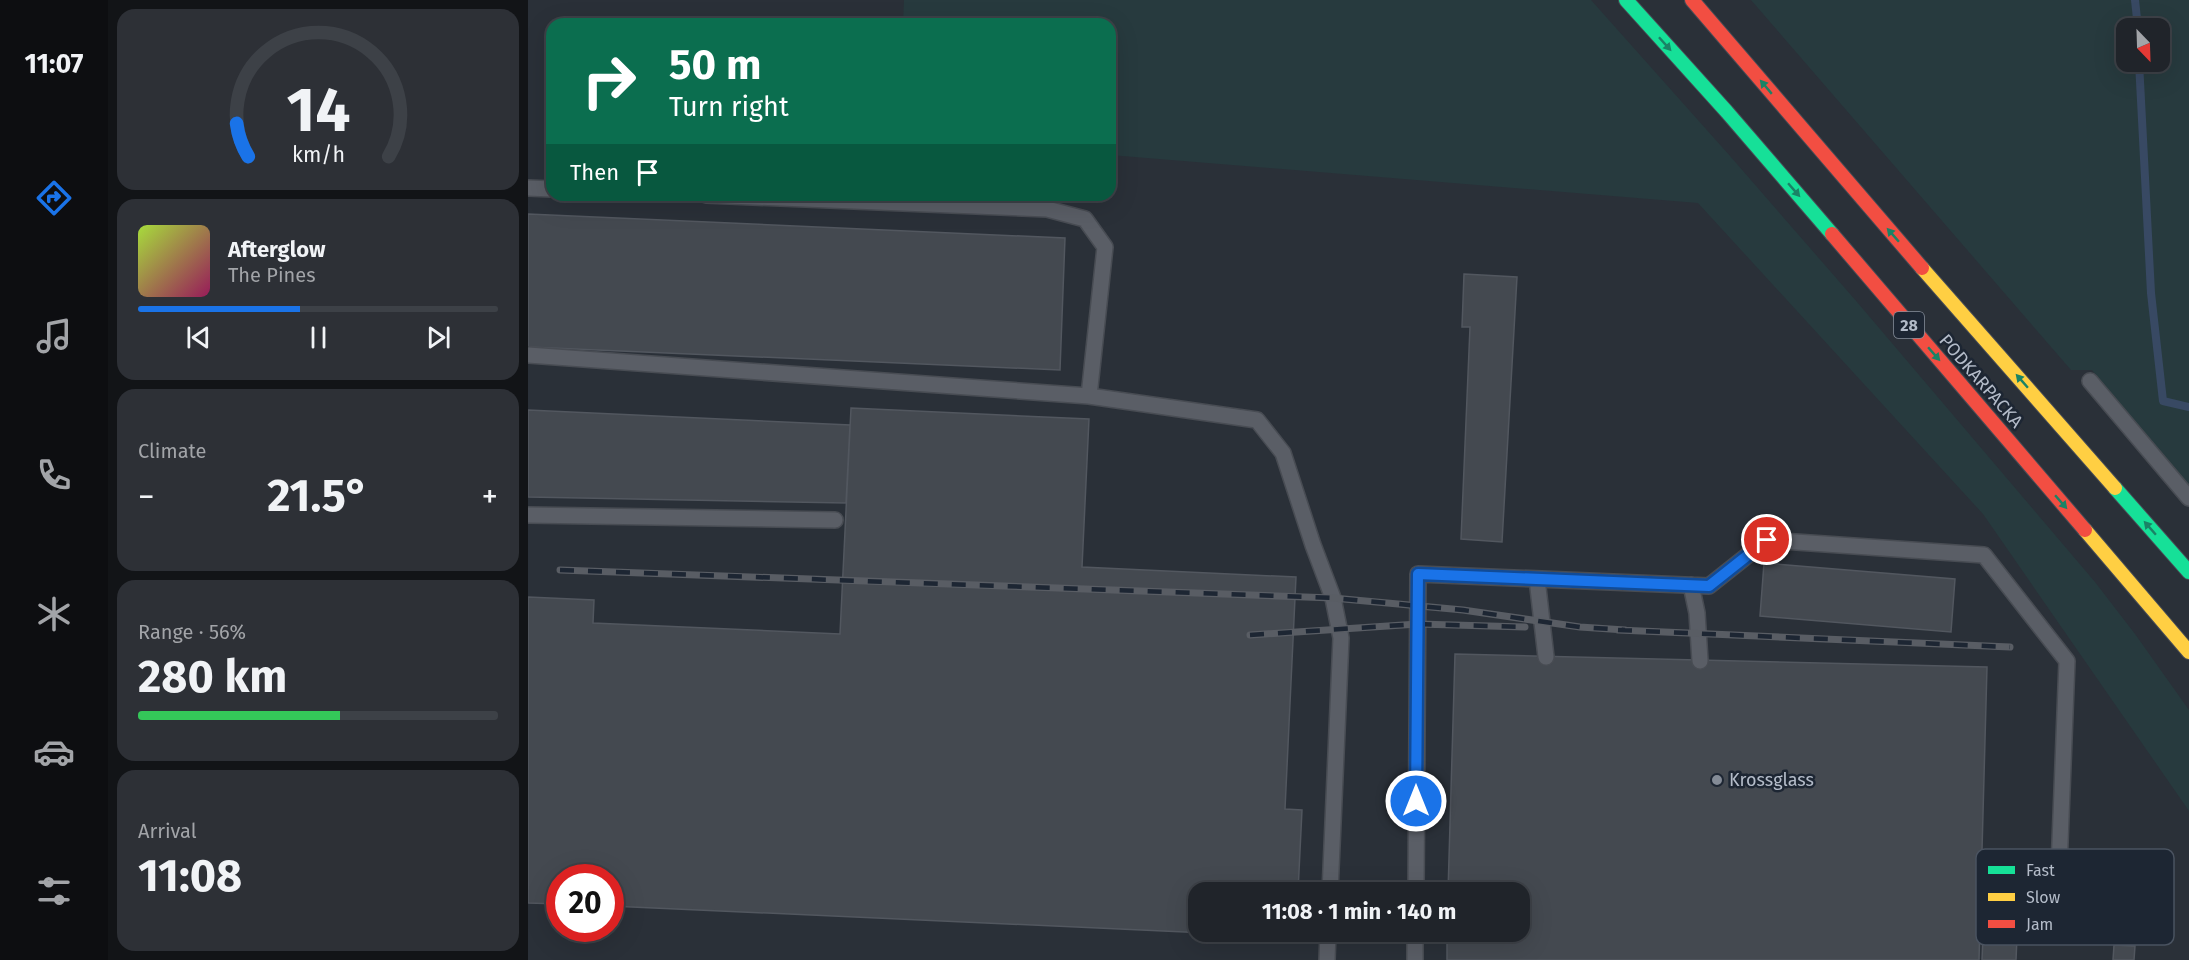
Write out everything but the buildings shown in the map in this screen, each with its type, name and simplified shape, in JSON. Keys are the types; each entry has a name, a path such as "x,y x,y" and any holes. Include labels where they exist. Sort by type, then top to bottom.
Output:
{"main road":[{"name":"PODKARPACKA","path":"1626,0 1727,112 2189,652"},
{"name":"PODKARPACKA","path":"1692,0 1848,184 2189,572"}],"lane":[{"path":"528,188 546,189"},
{"path":"852,201 1047,209 1085,219 1105,247 1089,396"},
{"path":"528,355 1089,396 1257,420 1283,453 1333,598 1341,638 1330,882"},
{"path":"2090,381 2189,498"},
{"path":"528,514 835,520"},
{"path":"1416,882 1418,574 1709,586 1767,540 1984,555 2067,661 2060,849"},
{"path":"1537,579 1546,657"},
{"path":"1691,585 1697,613 1700,660"},
{"path":"1327,960 1328,942"},
{"path":"1415,960 1416,942"}],"green space":[{"path":"904,0 1591,0 1857,302 2095,582 2135,634 2189,710 2189,811 1983,514 1698,203 1116,155 1116,18 903,18"},
{"path":"1751,0 2189,0 2189,487 2092,370 2071,370"}],"waterway":[{"path":"2135,0 2137,18"},
{"path":"2140,72 2151,293 2163,401 2189,407"}],"railway":[{"path":"560,570 1333,598 1463,610 1580,627 1625,630"},
{"path":"1250,635 1418,624 1525,627"},
{"path":"1618,630 2010,647"}],"traffic: fast":[{"path":"1626,0 1727,112 1832,234"},
{"path":"2115,488 2189,572"}],"traffic: slow":[{"path":"1922,268 2115,488"},
{"path":"2085,530 2189,652"}],"traffic: jam":[{"path":"1692,0 1922,268"},
{"path":"1832,234 2085,530"}],"place":[{"name":"Krossglass","path":"1717,780"}],"route":[{"path":"1416,801 1418,574 1709,586 1767,540"}]}
